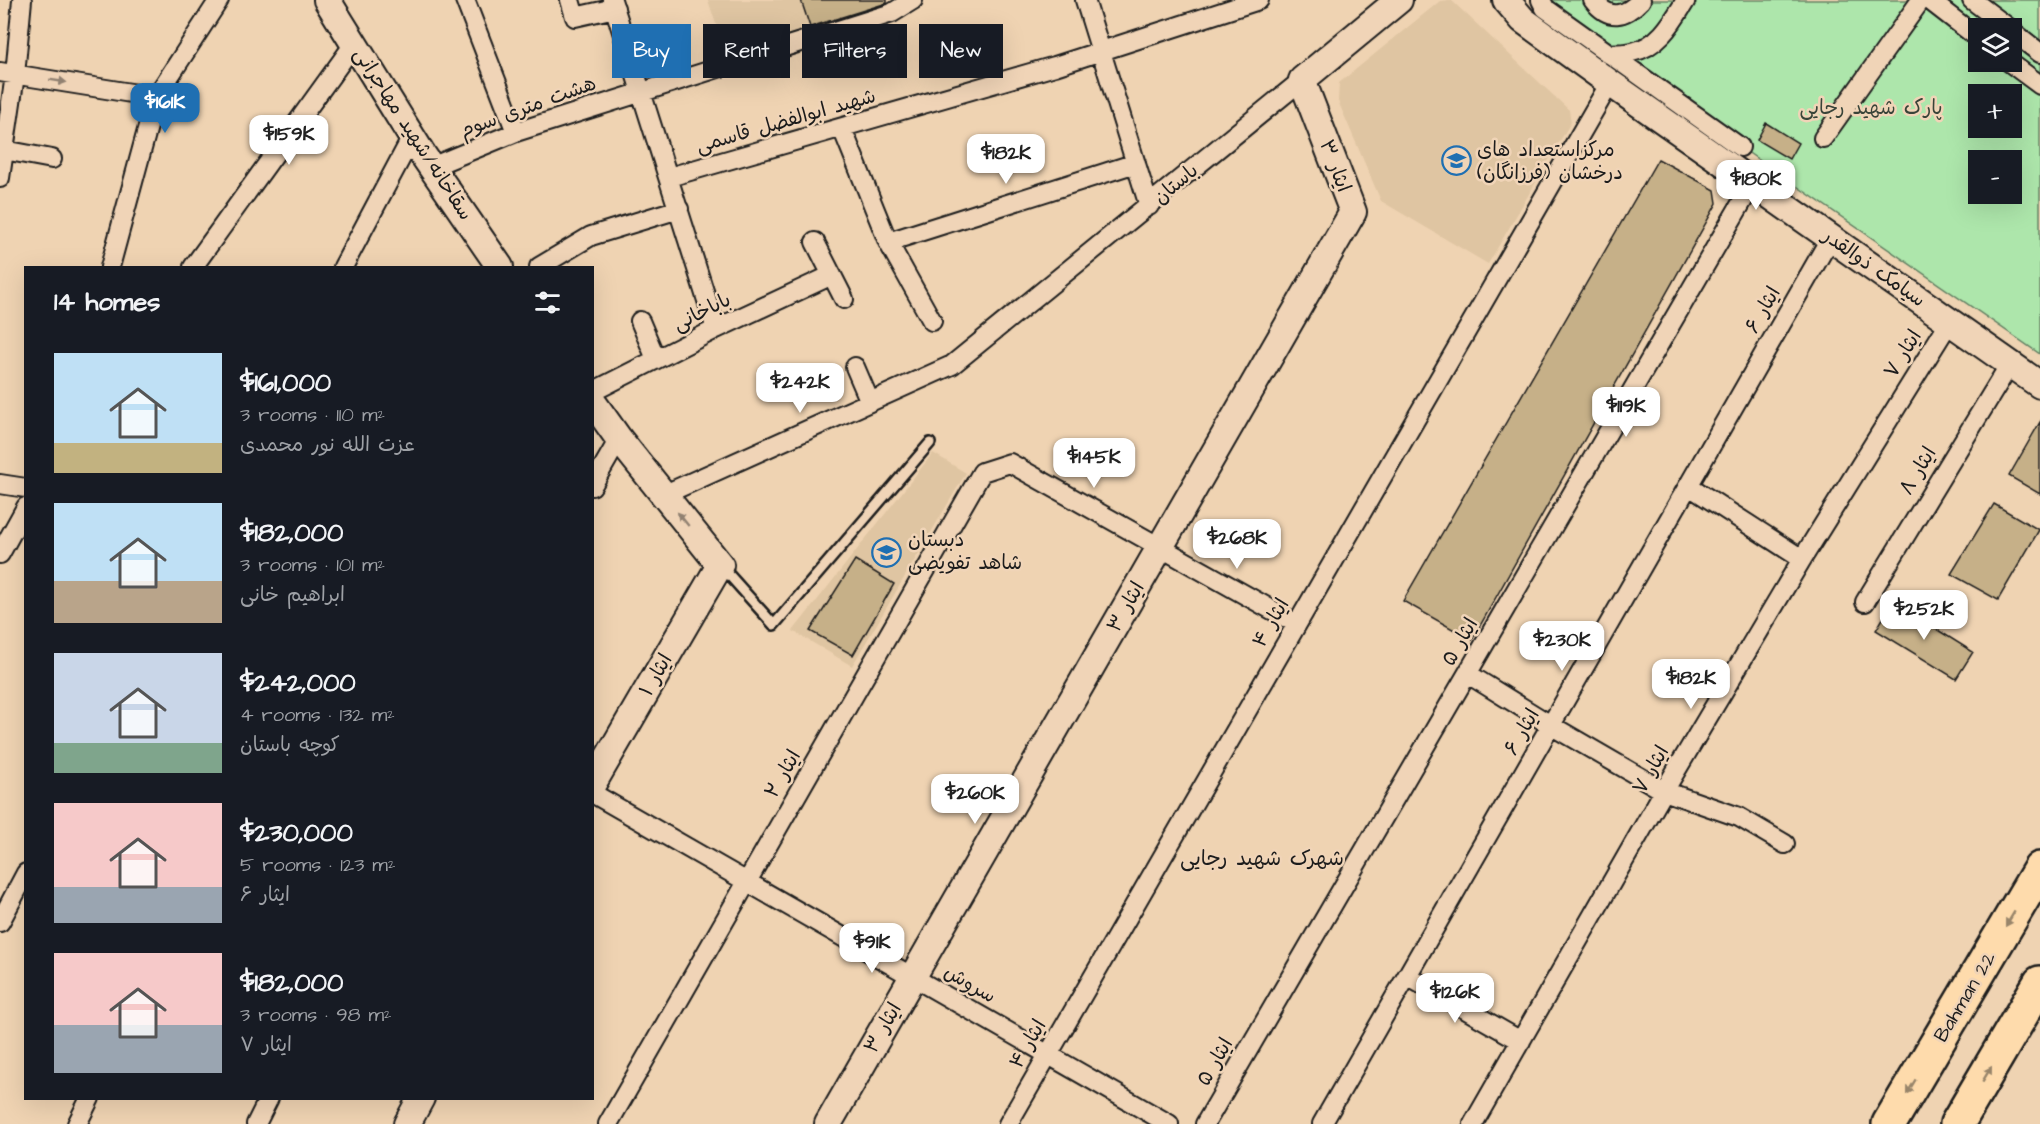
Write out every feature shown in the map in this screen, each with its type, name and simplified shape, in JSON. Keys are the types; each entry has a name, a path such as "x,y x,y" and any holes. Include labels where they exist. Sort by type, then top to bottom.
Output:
{"highway":[{"name":"Bahman 22","path":"1889,1124 2040,869"},
{"path":"1957,1124 2040,983"}],"street":[{"path":"0,178 4,150 7,73 22,0"},
{"path":"110,266 156,97 219,0"},
{"name":"سقاخانه/شهید مهاجرانی","path":"327,0 431,167 499,266"},
{"path":"465,0 516,132"},
{"path":"570,0 575,17 614,4 716,329"},
{"name":"هشت متری سوم","path":"431,167 516,132 913,0"},
{"path":"1085,0 1149,206"},
{"name":"شهید ابوالفضل قاسمی","path":"669,177 1101,52 1208,8 1259,0"},
{"name":"باستان","path":"663,495 952,365 1399,0"},
{"name":"سیامک ذوالقدر","path":"1506,0 1523,20 1610,83 2040,385"},
{"path":"1541,0 1545,8 1740,147"},
{"path":"1575,30 1595,3 1603,11 1624,14 1641,0"},
{"path":"1608,54 1634,52 1659,38 1686,0"},
{"path":"1823,138 1921,0"},
{"path":"1929,0 1968,30"},
{"path":"1972,0 1995,18"},
{"path":"2022,39 2040,53"},
{"path":"195,266 354,44"},
{"path":"2022,72 2040,85"},
{"path":"7,73 156,97"},
{"name":"ایثار ۳","path":"828,1124 1353,212 1302,80"},
{"name":"ایثار ۴","path":"1008,1124 1610,83"},
{"path":"842,128 888,242 932,321"},
{"path":"344,266 412,136"},
{"path":"4,150 52,159"},
{"path":"888,242 1136,163"},
{"name":"ایثار ۵","path":"1205,1124 1753,183"},
{"path":"541,266 591,236 679,209"},
{"name":"ایثار ۶","path":"1322,1124 1831,237"},
{"path":"815,242 844,299"},
{"name":"باباخانی","path":"594,391 716,329 832,275"},
{"path":"640,321 656,359"},
{"name":"ایثار ۷","path":"1473,1124 1665,790 1802,559 1950,321"},
{"name":"ایثار ۸","path":"1865,602 2010,364"},
{"path":"855,367 870,402"},
{"path":"594,404 619,439 720,565"},
{"path":"594,483 619,439"},
{"name":"ایثار ۲","path":"608,1124 982,472 1011,463 1160,547"},
{"path":"0,483 24,488"},
{"path":"1689,486 1802,559"},
{"path":"0,554 24,511"},
{"path":"1160,547 1297,624"},
{"name":"ایثار ۱","path":"594,778 599,759 720,565"},
{"path":"1468,674 1551,726 1665,790 1739,817 1785,844"},
{"name":"سروش","path":"594,794 1168,1124"},
{"path":"0,922 24,877"},
{"path":"1407,976 1521,1041"},
{"path":"77,1124 89,1100"},
{"path":"256,1124 268,1100"},
{"path":"406,1124 420,1100"}],"lane":[{"path":"720,565 774,625 930,442"}],"shaded area":[{"path":"708,0 801,0 809,24 802,24 802,30 790,33 790,24 716,24"},
{"name":"مرکزاستعداد های درخشان (فرزانگان)","path":"1451,0 1569,110 1571,122 1488,264 1381,201 1338,101 1339,83 1440,1"},
{"name":"دبستان شاهد تفویضی","path":"933,453 966,473 852,666 793,631"}],"green space":[{"name":"پارک شهید رجایی","path":"1532,0 2040,0 2040,354 1533,4"}],"building":[{"path":"801,0 887,0 887,3 820,24 809,24"},
{"path":"1766,123 1798,143 1789,159 1757,140"},
{"path":"1658,159 1715,190 1717,203 1472,640 1403,601"},
{"path":"2040,422 2040,494 2009,476"},
{"path":"1994,504 2039,530 1998,600 1951,574"},
{"path":"855,560 894,584 853,655 810,631"},
{"path":"1893,602 1973,652 1956,679 1876,630"}],"place":[{"name":"مرکزاستعداد های درخشان (فرزانگان)","path":"1456,161"},
{"name":"دبستان شاهد تفویضی","path":"887,552"}],"district":[{"name":"شهرک شهید رجایی","path":"1262,858"}]}
